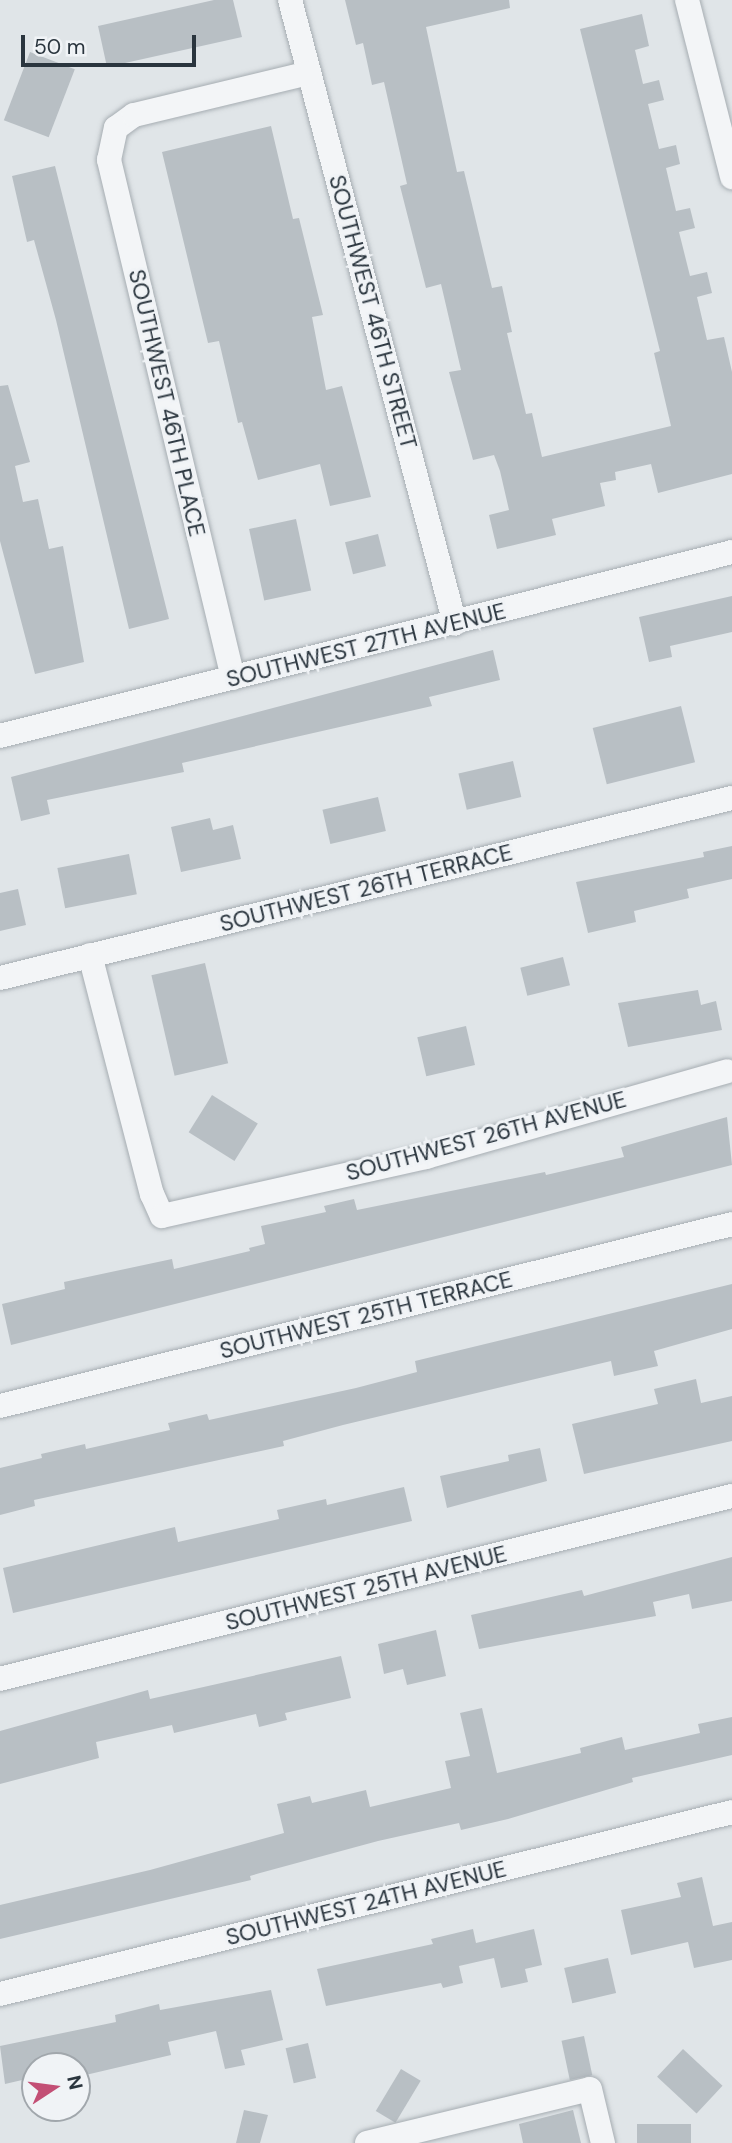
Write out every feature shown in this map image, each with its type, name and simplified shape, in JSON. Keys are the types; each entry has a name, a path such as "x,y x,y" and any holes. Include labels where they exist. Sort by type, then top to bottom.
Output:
{"street":[{"name":"SOUTHWEST 46TH STREET","path":"290,0 455,624"},
{"path":"687,0 732,177"},
{"name":"SOUTHWEST 46TH PLACE","path":"233,678 109,160 116,128 134,115 309,73"},
{"name":"SOUTHWEST 27TH AVENUE","path":"0,736 455,624 732,552"},
{"name":"SOUTHWEST 26TH TERRACE","path":"0,978 732,798"},
{"name":"SOUTHWEST 26TH AVENUE","path":"90,955 152,1194 162,1216 426,1157 727,1071"},
{"name":"SOUTHWEST 25TH TERRACE","path":"0,1406 732,1224"},
{"name":"SOUTHWEST 25TH AVENUE","path":"0,1679 732,1496"},
{"name":"SOUTHWEST 24TH AVENUE","path":"0,1994 732,1812"},
{"path":"367,2143 590,2089 603,2143"}],"building":[{"path":"214,0 233,0 242,37 107,67 98,26"},
{"path":"345,0 509,0 510,8 426,27 457,172 464,171 492,288 502,286 512,332 507,333 526,414 532,413 542,457 671,426 654,353 660,351 580,29 642,14 649,46 635,50 643,84 659,80 664,100 648,104 659,149 676,145 680,164 666,168 676,211 690,208 695,228 679,232 690,276 707,272 712,293 697,297 707,340 724,337 732,372 732,474 658,493 651,464 615,472 616,480 600,483 605,506 552,519 556,535 497,549 489,515 509,510 500,471 494,455 473,460 449,372 461,370 441,284 426,288 400,186 407,184 384,82 372,85 363,43 356,45"},
{"path":"30,52 75,69 49,137 4,120"},
{"path":"271,126 293,219 299,218 323,315 312,317 326,390 342,386 371,497 330,506 320,464 258,480 242,422 238,423 219,341 208,343 162,152"},
{"path":"55,166 169,619 129,629 56,320 34,240 27,242 12,176"},
{"path":"8,385 30,462 15,466 23,502 38,499 49,549 63,546 84,662 35,674 0,541 0,386"},
{"path":"296,519 311,590 264,600 249,529"},
{"path":"378,534 386,566 353,574 345,542"},
{"path":"732,596 732,632 670,646 672,657 649,662 639,617"},
{"path":"493,650 500,680 429,697 432,706 182,763 184,772 47,800 50,814 21,821 11,777"},
{"path":"681,706 695,762 607,784 593,728"},
{"path":"513,761 521,797 467,810 458,774"},
{"path":"378,797 386,831 330,844 322,810"},
{"path":"210,818 213,830 233,825 241,859 181,872 171,827"},
{"path":"732,846 732,879 687,889 689,898 634,911 636,922 588,933 576,882 704,857 703,852"},
{"path":"129,854 137,894 65,908 57,868"},
{"path":"18,889 26,925 0,931 0,893"},
{"path":"563,957 570,985 527,996 520,968"},
{"path":"205,963 228,1063 175,1076 151,975"},
{"path":"698,990 701,1005 716,1001 722,1030 628,1047 618,1003"},
{"path":"466,1026 475,1065 426,1076 417,1037"},
{"path":"212,1095 258,1124 234,1161 189,1132"},
{"path":"727,1117 732,1165 11,1345 2,1304 65,1289 64,1282 172,1259 174,1269 250,1251 249,1248 265,1244 261,1226 326,1212 324,1206 354,1199 357,1210 545,1172 546,1175 624,1157 621,1147"},
{"path":"732,1284 732,1329 654,1351 658,1366 614,1376 611,1361 343,1425 283,1441 284,1446 34,1500 35,1506 0,1515 0,1468 42,1458 41,1454 85,1444 86,1449 170,1430 168,1423 207,1414 209,1420 356,1388 417,1372 415,1361"},
{"path":"696,1379 701,1403 732,1396 732,1441 584,1474 572,1424 658,1404 654,1389"},
{"path":"540,1448 547,1481 447,1508 440,1476 509,1461 508,1455"},
{"path":"404,1487 412,1521 13,1613 3,1568 175,1527 178,1542 279,1519 277,1510 326,1499 327,1505"},
{"path":"732,1557 732,1601 692,1609 689,1594 653,1602 656,1616 479,1649 471,1615 582,1590 584,1596"},
{"path":"436,1630 446,1676 407,1685 403,1669 384,1674 378,1644"},
{"path":"341,1656 351,1698 285,1713 287,1720 259,1727 256,1714 174,1733 172,1725 96,1742 99,1758 0,1784 0,1731 148,1690 150,1699"},
{"path":"482,1708 497,1773 581,1753 580,1748 622,1737 625,1750 700,1733 698,1724 732,1717 732,1755 632,1778 633,1782 508,1819 461,1830 459,1823 378,1841 250,1876 251,1880 0,1939 0,1905 150,1870 284,1833 277,1804 310,1796 312,1803 366,1790 370,1807 451,1788 445,1761 470,1756 460,1713"},
{"path":"702,1877 713,1926 732,1922 732,1960 694,1968 688,1942 631,1955 621,1910 681,1897 677,1883"},
{"path":"473,1929 476,1943 534,1929 542,1965 525,1969 528,1982 501,1988 494,1958 459,1966 463,1983 443,1988 441,1983 326,2006 317,1969 433,1944 431,1939"},
{"path":"608,1958 616,1993 572,2003 564,1968"},
{"path":"271,1990 283,2040 241,2050 245,2065 225,2069 216,2031 168,2042 171,2055 91,2074 91,2052 21,2052 21,2080 5,2084 0,2046 116,2022 115,2015 159,2004 160,2010"},
{"path":"584,2036 592,2075 570,2080 562,2041"},
{"path":"308,2043 316,2078 294,2083 286,2048"},
{"path":"683,2049 722,2086 697,2114 657,2077"},
{"path":"401,2069 421,2081 395,2123 376,2111"},
{"path":"244,2110 268,2115 260,2143 236,2143"},
{"path":"573,2110 581,2143 523,2143 519,2124"},
{"path":"637,2124 691,2124 691,2143 637,2143"}]}
